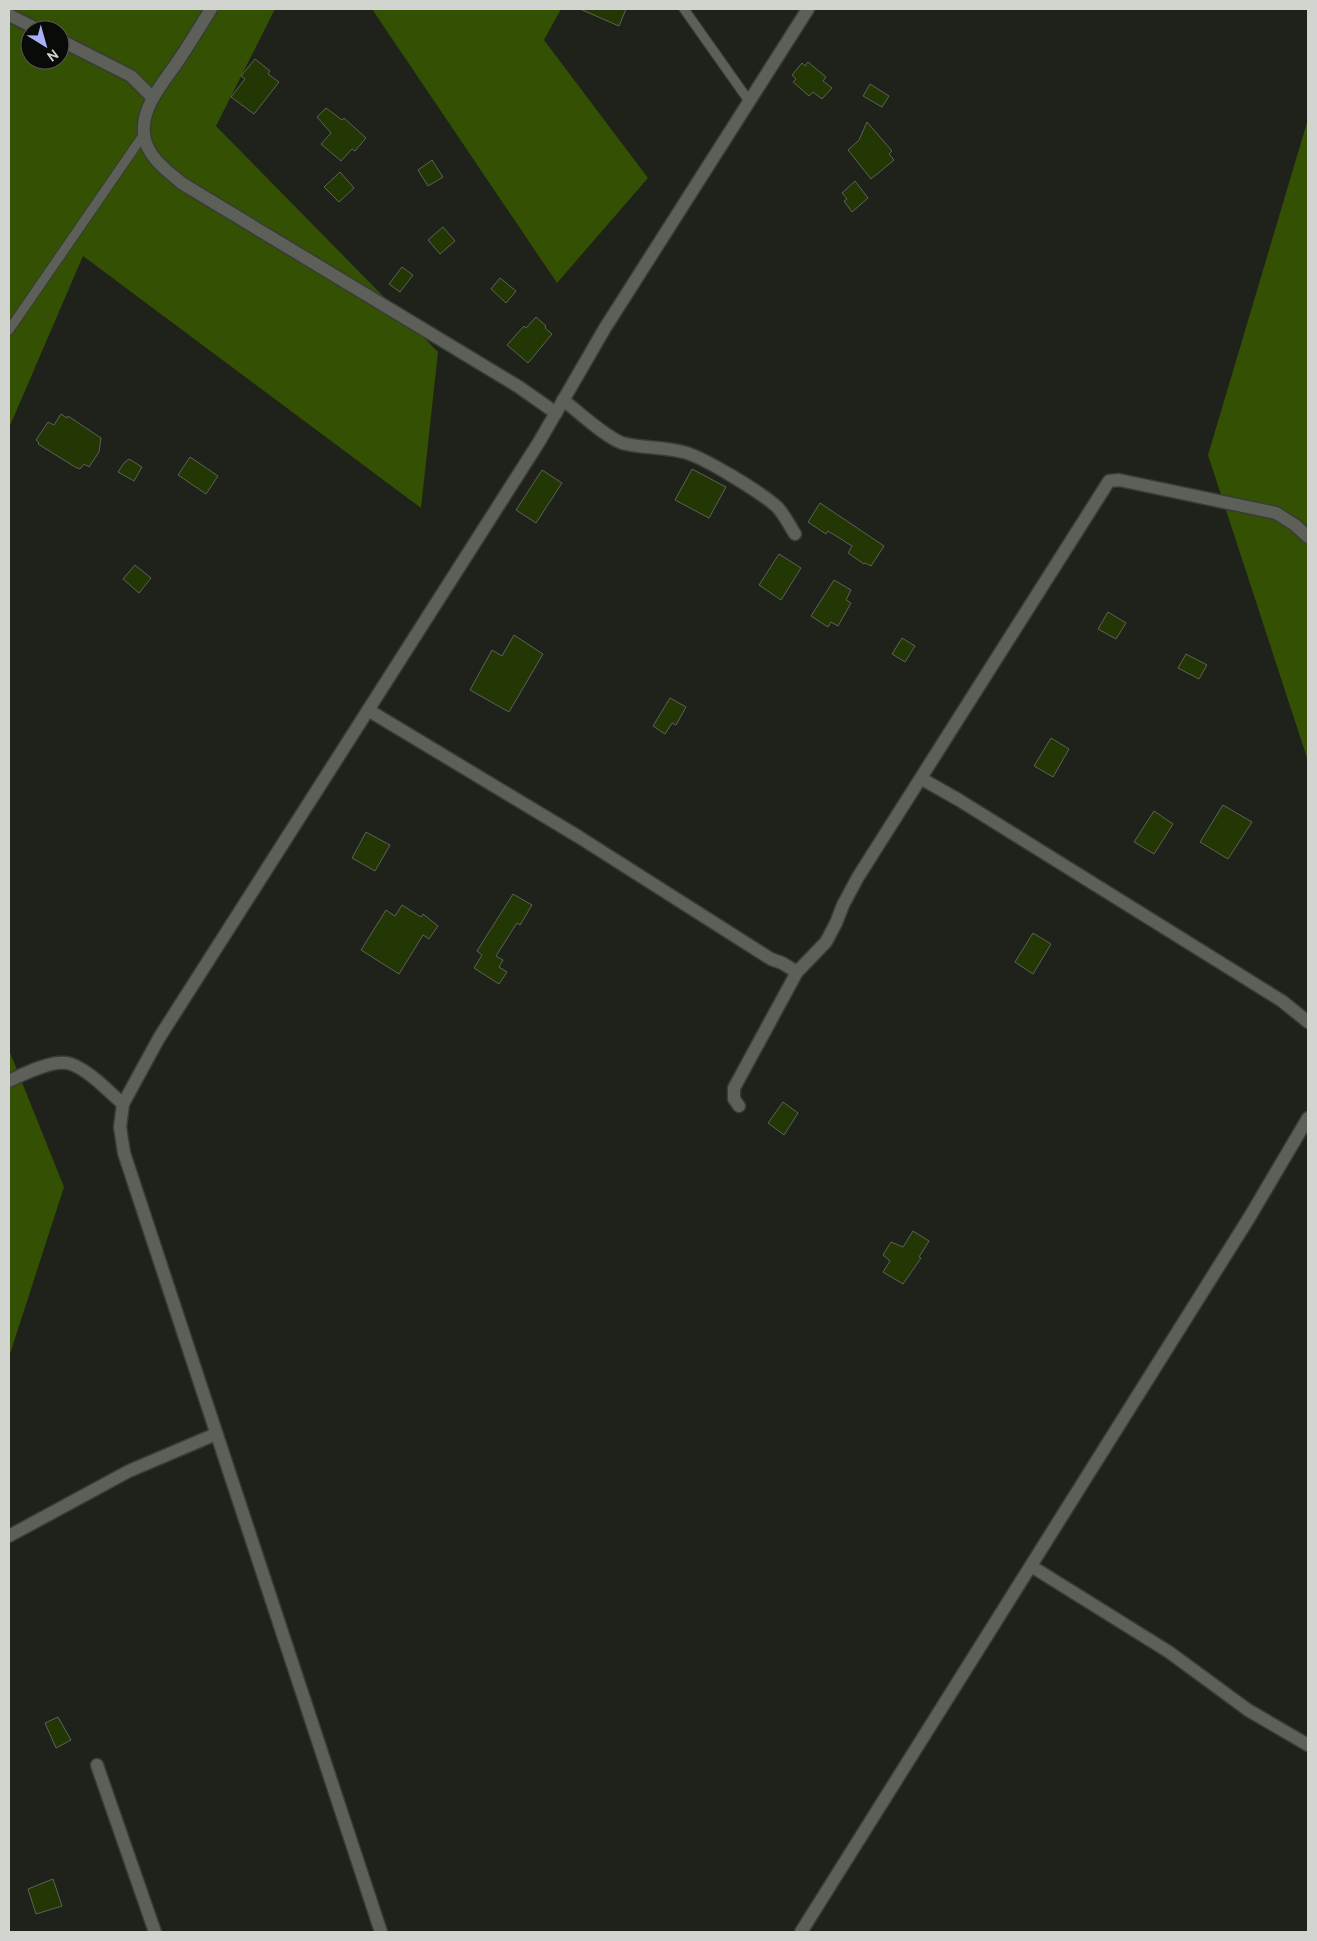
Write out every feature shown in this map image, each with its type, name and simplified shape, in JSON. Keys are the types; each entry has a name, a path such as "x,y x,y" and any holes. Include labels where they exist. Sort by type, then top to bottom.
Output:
{"street":[{"path":"211,9 152,98 144,120 144,134 147,146 161,166 183,184 518,387 556,413"},
{"path":"381,1932 124,1153 120,1127 123,1104 159,1038 539,442 605,328 808,9"},
{"path":"70,45 131,76 152,98"},
{"path":"563,400 614,439 624,443 684,452 700,458 771,502 783,515 795,534"},
{"path":"739,1106 734,1099 734,1088 797,972 826,942 848,894 1109,481 1120,480 1276,513 1295,525 1308,537"},
{"path":"368,710 580,838 771,959 797,972"},
{"path":"922,779 959,800 1282,1002 1308,1022"},
{"path":"9,1081 31,1070 54,1064 70,1063 95,1079 123,1104"},
{"path":"801,1932 1249,1218 1308,1118"},
{"path":"9,1536 129,1472 216,1434"},
{"path":"1030,1566 1168,1652 1248,1710 1308,1745"},
{"path":"97,1765 155,1932"}],"lane":[{"path":"684,9 749,101"},
{"path":"9,330 144,134"}],"green space":[{"path":"9,9 275,9 216,126 438,352 421,508 83,256 9,428"},
{"path":"372,9 561,9 544,40 648,178 557,283"},
{"path":"1308,119 1308,761 1208,455"},
{"path":"9,1050 64,1187 9,1357"}],"building":[{"path":"580,9 626,9 619,26"},
{"path":"255,59 270,71 268,74 279,82 254,114 231,97 245,79 241,76"},
{"path":"808,62 826,77 823,81 832,88 822,99 813,92 809,96 793,82 796,79 792,75 802,63 805,66"},
{"path":"870,84 889,96 882,107 863,96"},
{"path":"326,108 342,120 344,118 366,138 355,151 352,149 341,161 321,144 331,133 317,117"},
{"path":"867,122 892,151 889,154 894,160 871,179 848,150 859,140"},
{"path":"432,160 443,177 428,186 418,170"},
{"path":"340,172 354,188 339,202 324,187"},
{"path":"855,181 868,198 852,212 844,201 847,199 842,193"},
{"path":"443,227 455,241 440,254 428,240"},
{"path":"402,267 413,275 400,292 389,284"},
{"path":"500,278 516,291 506,303 491,289"},
{"path":"536,317 552,334 528,363 507,345 524,326 526,328"},
{"path":"61,414 67,418 68,416 101,438 99,452 89,467 84,464 80,469 75,467 38,444 36,440 48,422 54,425"},
{"path":"190,457 218,476 206,494 178,475"},
{"path":"129,459 142,467 134,481 118,472"},
{"path":"692,469 726,487 709,518 675,500"},
{"path":"542,470 562,483 536,523 516,510"},
{"path":"820,503 884,546 871,566 864,564 848,553 852,546 828,531 826,534 808,522"},
{"path":"779,554 801,568 781,600 759,585"},
{"path":"135,565 151,578 139,593 123,579"},
{"path":"834,580 851,590 846,600 851,603 838,626 831,622 828,627 811,616"},
{"path":"1108,612 1126,623 1116,639 1098,629"},
{"path":"514,635 543,654 509,712 470,690 492,650 502,656"},
{"path":"902,638 915,646 905,662 892,654"},
{"path":"1186,654 1207,665 1199,679 1178,668"},
{"path":"670,698 686,707 676,725 672,723 665,734 653,726"},
{"path":"1051,738 1069,749 1053,777 1034,766"},
{"path":"1223,805 1252,822 1228,859 1200,842"},
{"path":"1154,811 1173,824 1154,854 1134,842"},
{"path":"366,832 390,845 375,871 352,858"},
{"path":"513,894 532,905 520,925 517,923 496,956 503,960 499,967 507,972 499,984 474,968 482,955 477,951"},
{"path":"402,905 421,917 423,914 438,926 429,939 423,935 399,974 361,950 386,910 395,916"},
{"path":"1033,933 1051,944 1033,974 1015,962"},
{"path":"783,1102 798,1113 784,1135 768,1123"},
{"path":"913,1231 929,1241 919,1257 921,1258 903,1284 883,1272 890,1261 883,1255 891,1242 903,1247"},
{"path":"58,1717 71,1740 56,1748 45,1723"},
{"path":"53,1879 62,1906 36,1914 28,1889"}]}
